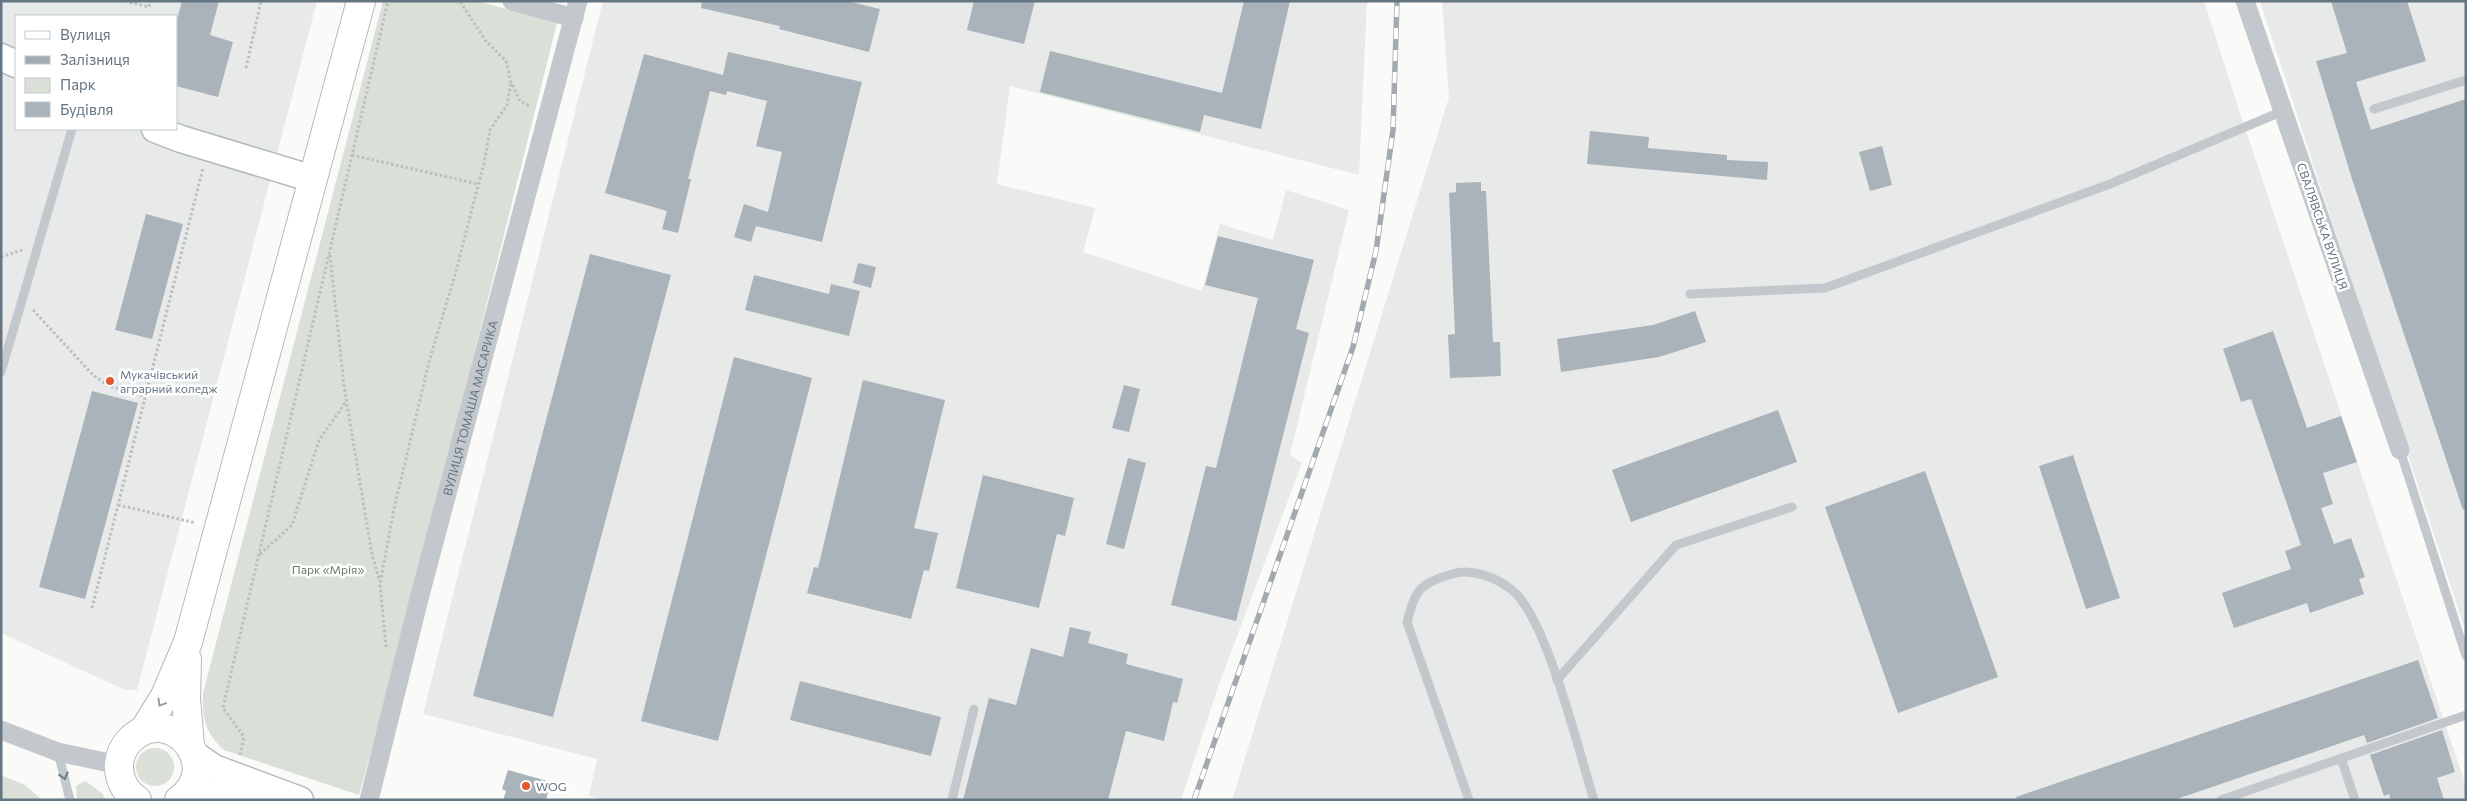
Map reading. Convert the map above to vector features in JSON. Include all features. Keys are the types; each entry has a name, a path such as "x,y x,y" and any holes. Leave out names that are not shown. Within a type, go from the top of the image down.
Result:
{"main road":[{"path":"127,789 126,744 144,730 165,696 188,642 361,1"},
{"path":"181,798 190,789 197,773 186,699 188,642"},
{"path":"144,730 154,728 174,732 193,750"}],"street":[{"name":"ВУЛИЦЯ ТОМАША МАСАРИКА","path":"369,800 576,9 512,1"},
{"name":"СВАЛЯВСЬКА ВУЛИЦЯ","path":"2244,1 2400,450"},
{"path":"1,57 15,64"},
{"path":"158,130 208,148 312,180"},
{"path":"1,730 58,752 127,789"},
{"path":"193,750 214,768 300,800"},
{"path":"181,798 205,793 259,800"}],"lane":[{"path":"2374,109 2466,80"},
{"path":"1690,294 1825,288 2110,184 2283,111"},
{"path":"1,372 72,130"},
{"path":"2400,450 2466,656"},
{"path":"1556,680 1676,546 1792,507"},
{"path":"1469,800 1407,622 1415,594 1434,579 1460,571 1490,576 1513,590 1530,614 1546,648 1594,800"},
{"path":"952,800 974,709"},
{"path":"2222,800 2466,715"},
{"path":"58,752 70,800"},
{"path":"2341,758 2355,800"}],"path":[{"path":"125,1 149,7 150,1"},
{"path":"246,68 261,1"},
{"path":"235,777 244,737 223,708 388,1"},
{"path":"455,1 461,3 486,42 506,61 510,82 520,101 548,115"},
{"path":"380,584 394,509 420,397 478,184 490,130 506,105 510,82"},
{"path":"92,608 208,148"},
{"path":"352,155 478,184"},
{"path":"1,257 22,250 35,255"},
{"path":"330,252 346,402 372,555 380,584 387,656 400,678"},
{"path":"22,299 93,375 107,386 146,397"},
{"path":"259,555 292,525 320,440 346,402"},
{"path":"118,505 196,523"}],"shaded area":[{"name":"Мукачівський аграрний коледж","path":"1,1 317,1 137,690 125,690 1,633"},
{"path":"603,1 1367,1 1359,175 1010,86 997,184 1095,208 1083,252 1202,291 1220,224 1273,240 1286,190 1349,210 1290,455 1302,463 1218,687 1181,800 604,800 589,796 597,759 423,714"},
{"path":"1442,1 2204,1 2466,786 2466,800 1232,800 1449,97"},
{"path":"2260,1 2466,1 2466,633"}],"green space":[{"name":"Парк «Мрія»","path":"383,1 478,1 557,23 412,602 359,795 224,750 213,737 206,724 203,710 203,693"},
{"path":"155,748 168,754 174,767 168,780 155,786 142,780 136,767 142,754"},
{"path":"1,775 25,785 42,800 1,800"},
{"path":"85,781 102,793 106,800 77,800 76,786"}],"building":[{"path":"182,1 219,1 210,35 233,42 218,97 178,87 178,16"},
{"path":"702,1 847,1 880,9 869,52 779,29 780,26 701,8"},
{"path":"974,1 1035,1 1024,44 967,30"},
{"path":"1244,1 1290,1 1261,129 1204,115 1200,132 1040,92 1050,51 1222,93"},
{"path":"2331,1 2407,1 2426,61 2356,82 2371,130 2466,99 2466,509 2463,510 2352,179 2316,61 2347,53"},
{"path":"728,52 862,82 822,242 756,226 751,242 734,237 744,204 768,212 782,152 756,146 767,101 727,91 726,95 710,91 688,179 691,179 678,233 662,229 667,211 605,193 644,54 723,75"},
{"path":"1590,131 1649,137 1648,148 1727,155 1727,160 1768,162 1767,180 1587,164"},
{"path":"1882,146 1892,185 1870,191 1859,152"},
{"path":"1481,182 1481,191 1486,191 1493,342 1500,342 1501,376 1450,378 1448,335 1455,334 1449,193 1456,192 1456,183"},
{"path":"146,214 183,224 152,339 115,330"},
{"path":"1218,236 1314,260 1296,329 1309,333 1236,621 1171,605 1206,466 1216,468 1258,298 1205,285"},
{"path":"590,254 671,275 553,717 473,696"},
{"path":"858,263 876,267 871,288 853,283"},
{"path":"754,275 829,294 831,284 860,291 849,336 745,310"},
{"path":"1695,311 1706,342 1659,357 1561,372 1557,339 1653,325"},
{"path":"2273,331 2307,428 2341,416 2357,462 2323,473 2333,504 2321,508 2334,544 2351,538 2365,577 2359,579 2364,594 2310,613 2307,603 2234,628 2222,593 2291,569 2285,551 2301,545 2251,399 2241,402 2223,349"},
{"path":"734,357 812,378 718,741 641,721"},
{"path":"863,380 945,400 914,528 938,533 929,571 924,570 911,619 807,593 814,567 818,568"},
{"path":"1124,385 1140,389 1129,432 1112,428"},
{"path":"92,391 138,403 85,599 39,587"},
{"path":"1778,410 1797,462 1631,522 1612,470"},
{"path":"2073,455 2120,598 2086,609 2039,466"},
{"path":"1128,458 1146,463 1124,549 1106,544"},
{"path":"1925,471 1998,677 1898,713 1825,507"},
{"path":"983,475 1074,498 1065,536 1057,534 1039,608 956,588"},
{"path":"1070,627 1091,632 1088,643 1128,654 1126,664 1183,679 1177,703 1173,702 1164,741 1126,731 1108,800 963,800 989,698 1016,705 1031,648 1063,657"},
{"path":"2418,660 2438,718 2367,743 2364,735 2174,800 2017,800 2016,797"},
{"path":"800,681 941,717 931,756 790,720"},
{"path":"2442,730 2455,772 2437,778 2444,800 2391,800 2389,794 2384,796 2370,755"},
{"name":"WOG","path":"508,770 551,782 546,800 503,800 506,791 502,789"}],"railway":[{"path":"1194,800 1353,347 1376,251 1393,130 1397,1"}],"place":[{"name":"Мукачівський аграрний коледж","path":"110,381"},
{"name":"WOG","path":"526,786"}]}
